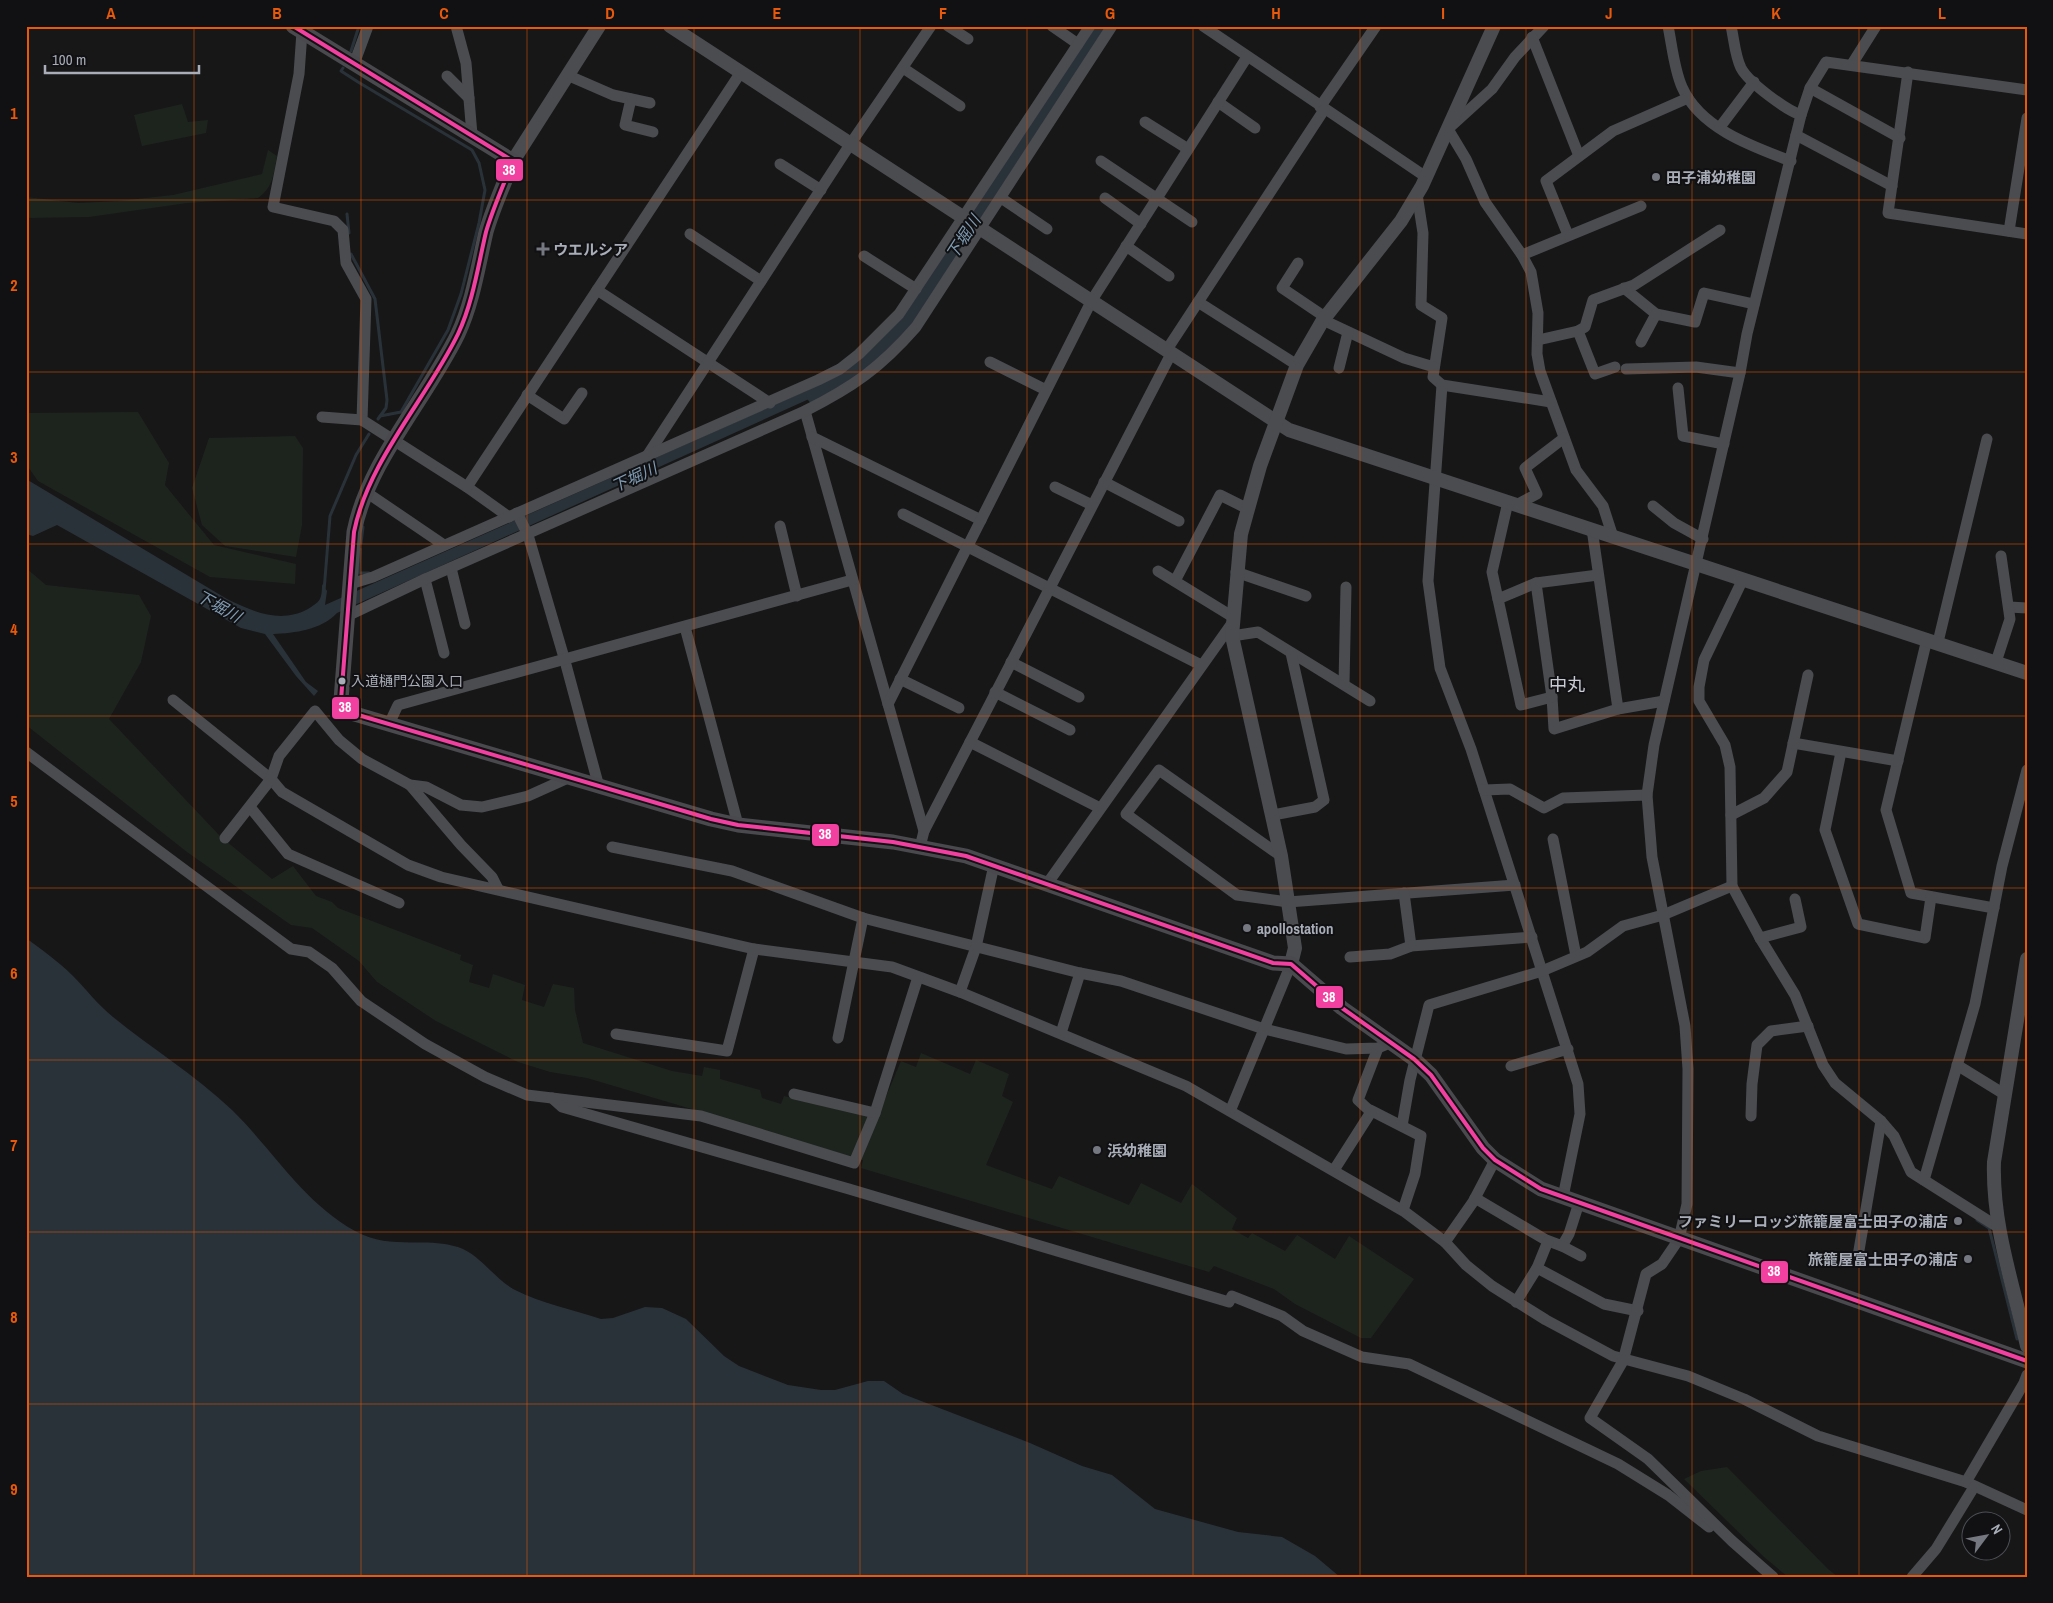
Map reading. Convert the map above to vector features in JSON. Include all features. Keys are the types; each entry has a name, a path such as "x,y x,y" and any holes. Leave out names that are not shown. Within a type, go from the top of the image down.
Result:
{"main road":[{"path":"298,29 513,161 487,229 464,319 457,336 395,440 366,492 357,514 354,532 342,700 348,712 711,820 920,847 994,865 1273,963 1291,964 1384,1045 1416,1061 1431,1075 1484,1148 1495,1160 1541,1189 2027,1361"}],"street":[{"path":"354,64 368,26"},
{"path":"456,26 466,63 472,135"},
{"path":"513,161 599,26"},
{"path":"670,26 1289,430 2027,673"},
{"path":"646,457 851,143 931,26"},
{"path":"948,26 968,39"},
{"path":"1052,26 1078,44"},
{"path":"350,587 770,403 840,369 859,354 899,314 1090,26"},
{"path":"348,614 805,411 840,394 862,379 898,347 916,327 1112,26"},
{"path":"1203,26 1322,109 1426,177"},
{"path":"920,847 924,831 1092,506 1168,352 1198,302 1376,26"},
{"path":"1231,1109 1291,964 1295,948 1273,815 1232,636 1236,572 1246,508 1297,365 1324,318 1401,221 1417,194 1494,26"},
{"path":"1448,129 1492,89 1532,37 1544,26"},
{"path":"1668,26 1681,85 1688,98 1705,117 1750,146 1791,161"},
{"path":"1731,26 1741,68 1754,82 1793,112 1802,115"},
{"path":"1852,64 1876,26"},
{"path":"298,29 299,74 273,207 334,220 343,230 346,263 366,299 362,420"},
{"path":"1532,37 1579,156"},
{"path":"888,704 1092,300 1247,57"},
{"path":"1773,1577 1732,1541 1648,1460 1590,1418 1623,1360 1638,1311 1646,1274 1662,1264 1679,1239 1687,1204 1688,1069 1685,1026 1652,857 1647,795 1664,701 1703,539 1754,304 1796,135 1810,88 1826,62 1852,64 2027,90"},
{"path":"903,68 960,106"},
{"path":"467,487 741,72"},
{"path":"1908,72 1888,213 2027,234"},
{"path":"567,75 613,96 650,103"},
{"path":"448,76 469,98"},
{"path":"1720,127 1754,82"},
{"path":"1810,88 1900,138"},
{"path":"1568,235 1546,181 1613,131 1688,98"},
{"path":"631,99 625,124 653,132"},
{"path":"1218,102 1255,128"},
{"path":"2009,231 2027,118"},
{"path":"1145,122 1188,149"},
{"path":"1448,129 1466,159 1485,202 1522,255 1531,272 1538,313 1540,371 1576,470 1603,506 1613,537"},
{"path":"1796,135 1892,186"},
{"path":"1101,161 1192,222"},
{"path":"780,164 821,190"},
{"path":"1417,194 1423,233 1421,305 1442,318 1433,377 1442,385 1551,402"},
{"path":"1001,198 1047,229"},
{"path":"1105,198 1141,224"},
{"path":"1522,255 1641,206"},
{"path":"1538,340 1578,331 1585,327 1593,300 1634,285 1720,230"},
{"path":"690,234 761,281"},
{"path":"1126,246 1169,276"},
{"path":"864,256 916,289"},
{"path":"1298,263 1282,288 1324,318 1348,332 1404,358 1434,368"},
{"path":"1624,288 1656,314 1695,322 1704,293 1754,304"},
{"path":"597,290 770,403"},
{"path":"1198,302 1297,365"},
{"path":"1641,342 1656,314"},
{"path":"1578,331 1595,374 1620,368 1696,367 1740,373"},
{"path":"1339,368 1348,332"},
{"path":"990,362 1046,390"},
{"path":"1442,385 1428,581 1440,668 1484,790 1578,1084 1580,1114 1563,1197"},
{"path":"1678,388 1683,436 1724,444"},
{"path":"527,395 564,419 582,393"},
{"path":"805,411 924,831"},
{"path":"322,418 362,420 513,515 528,535 599,787"},
{"path":"812,437 981,520"},
{"path":"1512,503 1537,494 1525,468 1564,438"},
{"path":"1987,439 1886,810 1911,893 1994,908"},
{"path":"1104,482 1179,521"},
{"path":"1055,487 1092,506"},
{"path":"366,492 444,545"},
{"path":"1175,581 1220,495 1246,508"},
{"path":"1512,503 1492,572 1520,704 1552,698"},
{"path":"1653,506 1674,523 1703,539"},
{"path":"903,514 968,545 1201,665"},
{"path":"780,526 797,596"},
{"path":"1592,530 1618,709"},
{"path":"1996,662 2010,619 2001,556"},
{"path":"450,568 465,624"},
{"path":"1158,571 1233,619"},
{"path":"1236,572 1306,596"},
{"path":"1498,598 1536,583 1598,575"},
{"path":"425,579 444,653"},
{"path":"1743,579 1704,660 1699,687 1700,701 1725,745 1730,767 1732,886 1760,938 1795,995 1823,1065 1835,1083 1881,1122 1894,1136 1911,1172 1998,1227"},
{"path":"389,724 398,705 685,628 852,580"},
{"path":"1536,583 1552,698 1554,729 1618,709 1664,701"},
{"path":"1344,684 1346,587"},
{"path":"2009,607 2027,608"},
{"path":"1047,884 1233,619"},
{"path":"685,628 738,825"},
{"path":"1232,636 1258,632 1370,701"},
{"path":"1273,815 1315,806 1324,800 1291,653"},
{"path":"1011,662 1079,697"},
{"path":"1730,815 1764,798 1776,787 1787,772 1808,675"},
{"path":"900,679 959,708"},
{"path":"996,692 1070,730"},
{"path":"173,700 271,779 282,792 408,865 441,877 754,948 892,967 960,992 1186,1086 1231,1109 1402,1210 1445,1242 1466,1265 1492,1286 1516,1302 1546,1320 1623,1360 1688,1376 1744,1399 1818,1436 1970,1484 2027,1510"},
{"path":"225,838 271,779 279,756 315,711 339,740 362,760 410,785 426,787 461,805 482,807 528,796 568,778"},
{"path":"970,742 1100,808"},
{"path":"1793,743 1898,761"},
{"path":"26,752 291,949 309,952 332,968 361,1000 425,1044 527,1095 701,1116 854,1163 875,1113 918,977"},
{"path":"1841,752 1824,830 1858,924 1925,938 1931,897"},
{"path":"1281,856 1159,770 1126,814 1237,895 1288,902 1515,885"},
{"path":"1924,1180 1975,1004 2002,866 2027,770"},
{"path":"410,785 436,817 492,877 498,889"},
{"path":"1484,790 1510,789 1544,808 1563,798 1647,795"},
{"path":"250,807 288,854 399,903"},
{"path":"1553,839 1576,956"},
{"path":"612,847 732,871 863,918 1080,973 1121,981 1264,1029 1346,1049 1384,1045"},
{"path":"960,992 976,947 994,865"},
{"path":"1402,1126 1410,1080 1429,1005 1542,971 1587,952 1623,926 1663,915 1732,886"},
{"path":"1404,893 1411,946"},
{"path":"1760,938 1801,927 1795,899"},
{"path":"838,1038 863,918"},
{"path":"1350,956 1390,954 1411,946 1532,937"},
{"path":"616,1034 727,1051 754,948"},
{"path":"2027,959 2004,1094 1994,1162 1993,1184 1998,1227 2024,1323 2027,1346"},
{"path":"1061,1033 1080,973"},
{"path":"1751,1116 1752,1084 1757,1045 1771,1031 1808,1026"},
{"path":"1384,1045 1358,1100 1370,1110 1421,1136 1415,1174 1402,1210"},
{"path":"1511,1066 1568,1049"},
{"path":"1958,1065 2004,1094"},
{"path":"794,1094 875,1113"},
{"path":"552,1098 562,1107 849,1189 1220,1300 1229,1302 1232,1296 1249,1302 1282,1316 1303,1331 1362,1357 1409,1364 1618,1464 1668,1495 1732,1541"},
{"path":"1334,1170 1371,1112 1370,1110"},
{"path":"1858,1256 1881,1122"},
{"path":"1445,1242 1475,1198 1495,1160"},
{"path":"1475,1198 1548,1241 1581,1256"},
{"path":"1562,1246 1570,1234 1577,1209"},
{"path":"1516,1302 1537,1268 1548,1241"},
{"path":"1537,1268 1604,1304 1638,1311"},
{"path":"1912,1577 1936,1549 2027,1374"}],"shaded area":[{"path":"182,104 188,122 208,120 206,133 142,146 134,115"},
{"path":"268,150 277,156 275,168 270,185 258,198 187,203 89,217 26,218 26,197 78,203 119,201 173,195 262,174"},
{"path":"138,412 169,463 165,485 214,545 296,564 295,584 210,577 38,481 26,464 26,413"},
{"path":"295,436 303,448 302,525 296,557 225,546 202,525 192,488 209,438"},
{"path":"26,568 46,585 139,595 151,616 141,662 109,719 220,836 272,879 293,866 316,896 332,902 338,908 461,955 460,960 473,965 469,982 489,988 493,974 525,985 522,1000 544,1007 553,984 574,988 575,1010 583,1043 672,1071 702,1076 704,1067 720,1070 720,1079 760,1090 762,1098 781,1104 784,1096 877,1118 901,1061 916,1067 921,1053 970,1074 976,1060 1009,1074 1002,1096 1013,1102 986,1165 1052,1189 1059,1176 1129,1205 1141,1183 1181,1203 1192,1184 1237,1218 1232,1229 1248,1238 1252,1233 1285,1251 1297,1235 1335,1259 1349,1236 1414,1279 1371,1338 1361,1338 1295,1304 1274,1289 1214,1266 1209,1272 861,1168 863,1160 587,1078 550,1072 518,1062 436,1021 377,982 359,961 312,928 291,925 187,852 26,725"},
{"path":"1727,1467 1838,1577 1788,1577 1764,1557 1684,1479 1701,1471"}],"water":[{"path":"835,378 840,385 337,613 331,619 316,627 290,633 273,634 306,682 318,691 314,696 296,676 265,634 241,628 57,525 33,536 26,534 26,479 227,599 257,612 287,616 308,609 317,602 321,596 322,584 327,591 325,605"},
{"path":"26,938 68,971 113,1017 218,1097 247,1125 304,1191 336,1219 355,1231 381,1240 445,1244 458,1247 481,1261 500,1280 515,1290 546,1303 601,1319 613,1318 645,1307 662,1308 686,1319 724,1356 739,1366 788,1385 835,1390 868,1381 884,1381 903,1394 1030,1443 1082,1466 1112,1475 1155,1509 1238,1532 1282,1537 1315,1556 1340,1577 26,1577"}],"waterway":[{"path":"351,51 359,26"},
{"name":"下堀川","path":"816,395 859,372 884,350 904,327 1102,26"},
{"path":"343,68 341,71 358,82 472,150 479,163 485,190 479,223 461,294 448,330 401,412 380,416"},
{"path":"347,214 349,233"},
{"path":"351,254 375,299 387,400 386,408 378,419"},
{"path":"324,591 330,516 356,455 369,434"},
{"path":"361,543 363,527"},
{"path":"360,549 359,573 369,573"},
{"path":"1977,1220 1989,1228 2017,1339"}],"transit line":[{"name":"38","path":"293,26 513,161 486,232 471,297 458,334 431,382 385,455 361,506 354,532 341,700 348,712 711,819 738,825 893,842 966,856 1273,963 1291,964 1342,1008 1414,1059 1431,1075 1483,1148 1495,1160 1541,1189 2027,1361"}],"place":[{"name":"田子浦幼稚園","path":"1656,177"},
{"name":"ウエルシア","path":"543,249"},
{"name":"入道樋門公園入口","path":"342,681"},
{"name":"apollostation","path":"1247,928"},
{"name":"浜幼稚園","path":"1097,1150"},
{"name":"ファミリーロッジ旅籠屋富士田子の浦店","path":"1958,1221"},
{"name":"旅籠屋富士田子の浦店","path":"1968,1259"}],"district":[{"name":"中丸","path":"1567,684"}]}
